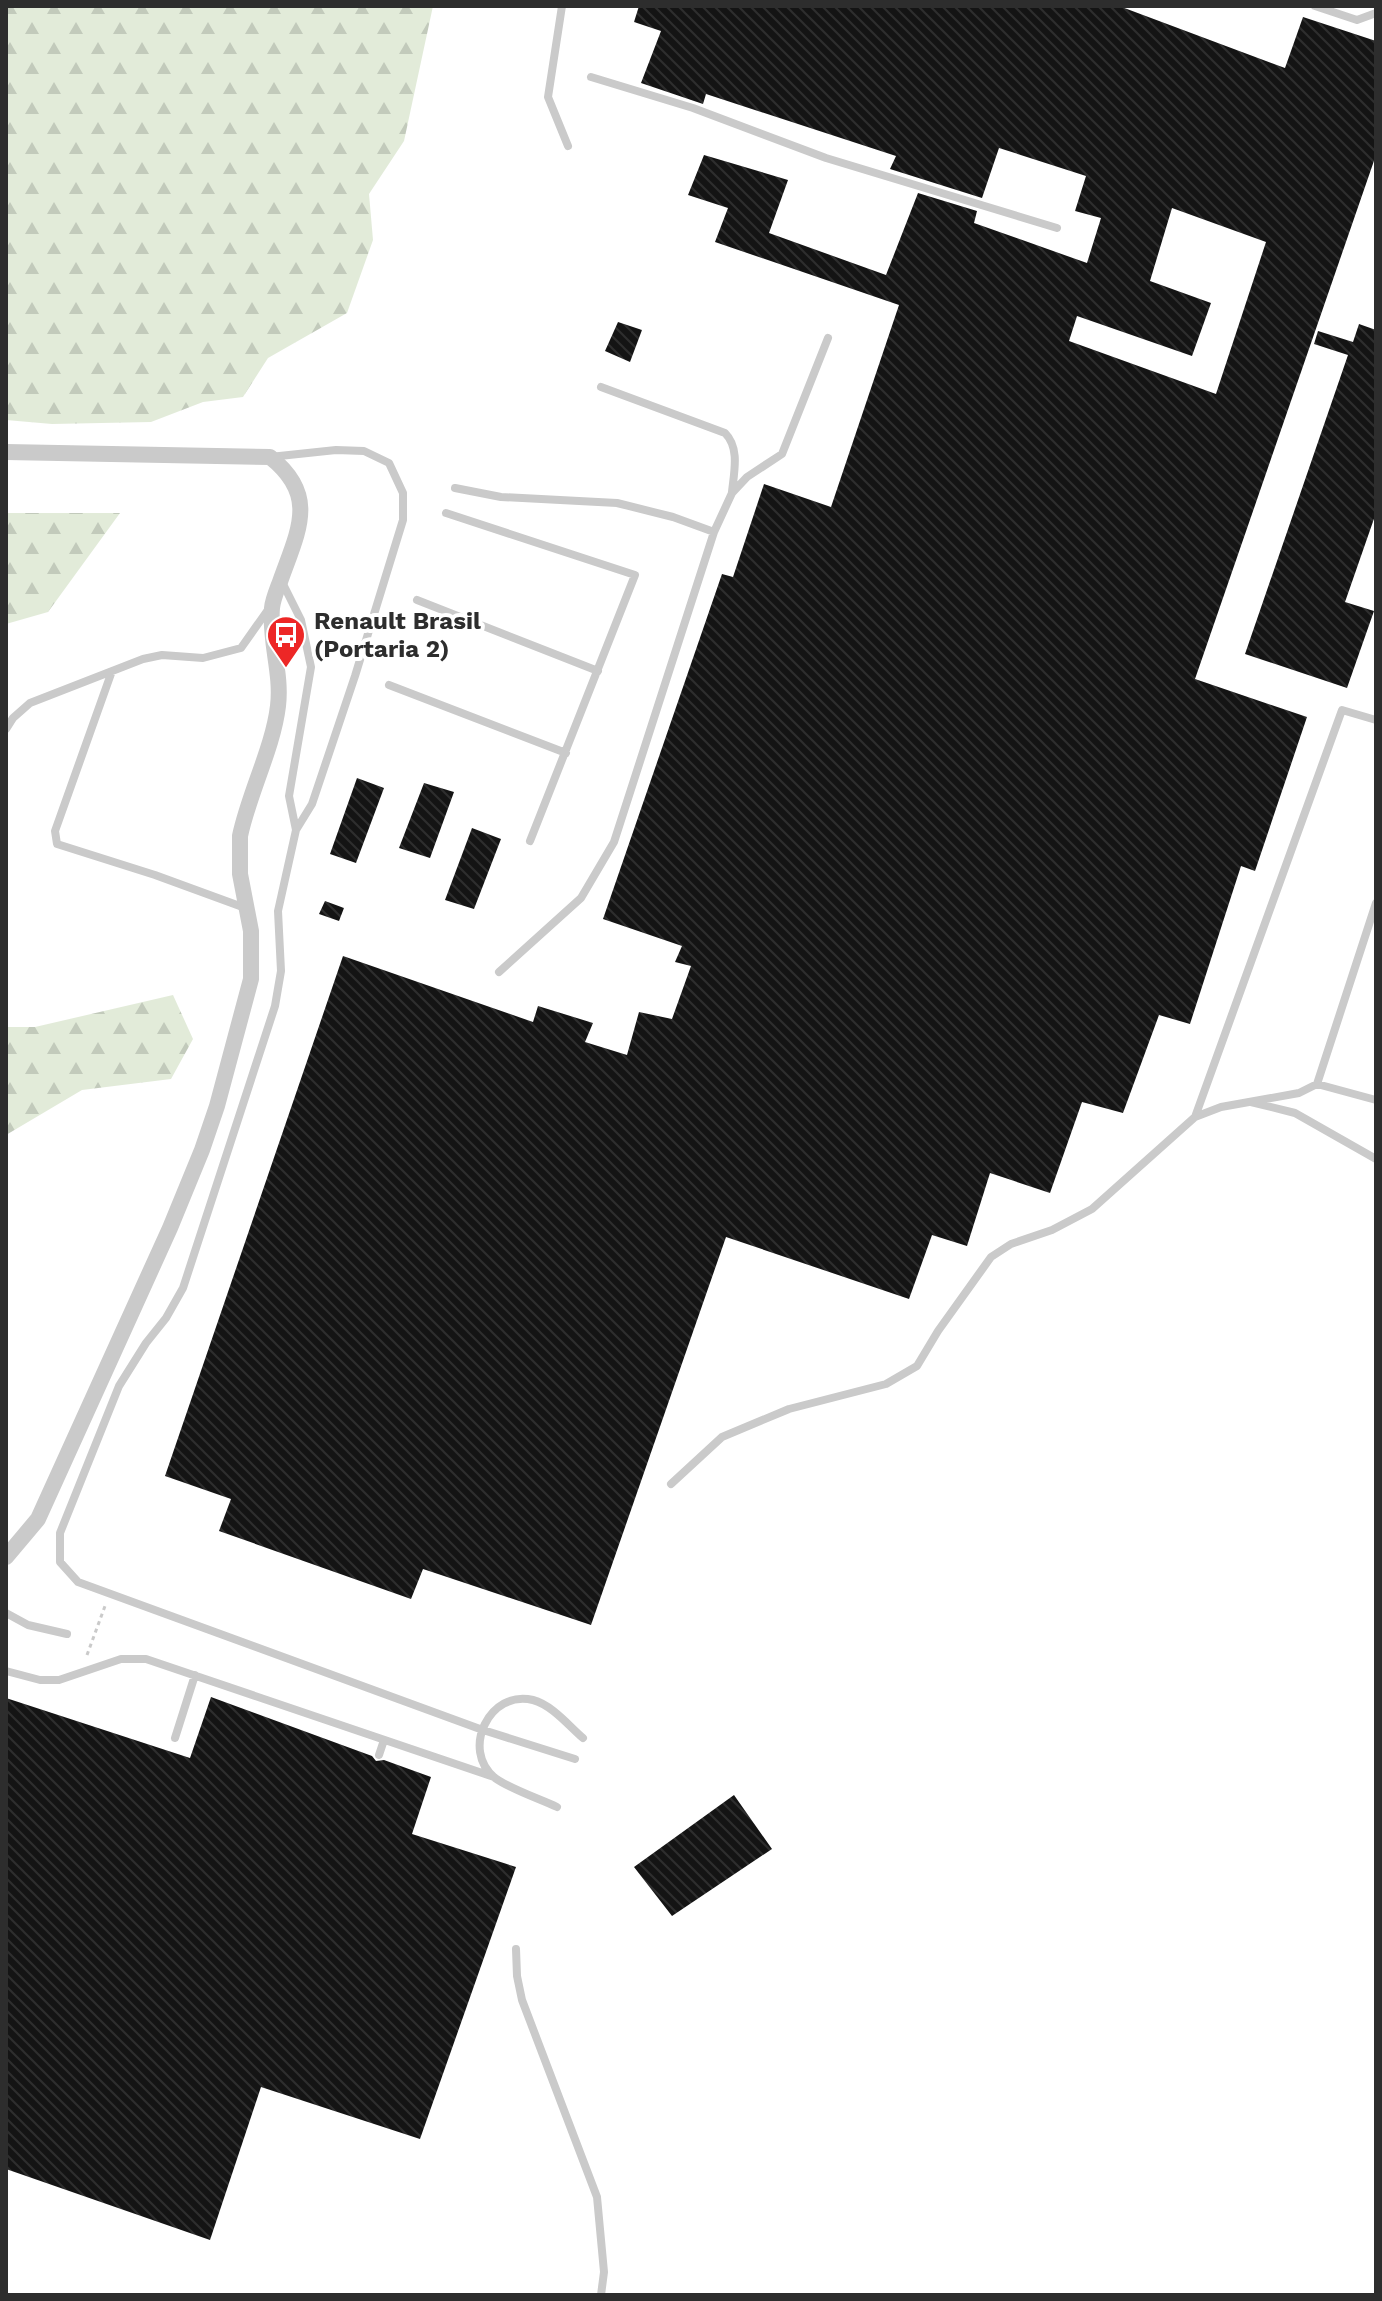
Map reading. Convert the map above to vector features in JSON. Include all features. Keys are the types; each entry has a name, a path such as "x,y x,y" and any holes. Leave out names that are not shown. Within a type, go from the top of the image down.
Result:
{"street":[{"path":"6,452 270,457 295,483 300,503 297,532 272,603 271,634 279,703 244,816 238,855 248,910 251,979 202,1150 170,1228 38,1519 6,1557"}],"lane":[{"path":"562,6 548,97 568,146"},
{"path":"1315,6 1357,20 1376,13"},
{"path":"591,77 693,108 826,158 1057,228"},
{"path":"499,972 581,898 614,842 714,532 732,493 747,477 782,454 828,338"},
{"path":"601,387 725,433 732,440 735,452 732,493"},
{"path":"270,457 336,450 364,451 389,463 403,493 403,520 312,804 296,830 278,911 281,971 275,1006 183,1288 119,1386 60,1533 60,1562 78,1582 480,1729 575,1759"},
{"path":"455,488 501,497 617,503 673,517 714,532"},
{"path":"446,513 635,575 530,841"},
{"path":"281,579 301,620 311,667 289,796 296,830"},
{"path":"417,600 598,671"},
{"path":"6,729 30,703 143,659 162,655 203,658 241,648 272,603"},
{"path":"112,671 55,831 57,844 155,875 248,910"},
{"path":"389,685 566,753"},
{"path":"1195,1117 1342,710 1376,720"},
{"path":"1317,1084 1376,903"},
{"path":"671,1484 722,1437 789,1409 886,1384 917,1366 991,1257 1011,1244 1052,1230 1092,1209 1195,1117 1246,1101 1299,1093 1317,1084 1376,1100"},
{"path":"1246,1101 1295,1113 1376,1159"},
{"path":"6,1613 28,1625 67,1634"},
{"path":"6,1671 40,1680 59,1680 121,1659 146,1659 494,1777 557,1807"},
{"path":"175,1738 195,1675"},
{"path":"494,1777 483,1759 480,1729 494,1710 511,1700 534,1700 551,1710 583,1738"},
{"path":"379,1755 384,1740"},
{"path":"516,1949 522,2000 597,2197 604,2272 601,2295"}],"path":[{"path":"86,1671 96,1626 110,1594"}],"green space":[{"path":"6,6 433,6 404,141 369,194 373,240 347,313 268,358 243,397 203,402 151,422 52,424 6,420"},
{"path":"6,513 120,513 48,612 6,624"},
{"path":"173,995 193,1039 171,1079 82,1090 6,1135 6,1027 35,1027"}],"building":[{"path":"639,6 1119,6 1285,68 1303,17 1376,41 1376,155 1195,679 1307,717 1255,871 1241,866 1190,1024 1159,1015 1123,1113 1082,1102 1050,1193 990,1173 967,1246 932,1235 909,1299 726,1237 591,1625 423,1569 411,1599 219,1531 231,1499 165,1476 343,956 533,1022 538,1006 593,1023 585,1042 627,1055 639,1012 672,1019 691,966 675,962 682,946 603,919 722,574 733,577 764,484 831,507 899,305 715,242 728,208 688,195 704,155 788,180 769,233 886,275 918,193 977,211 974,223 1087,263 1101,218 1075,211 1086,176 999,148 982,198 890,169 896,156 706,94 703,104 641,83 661,31 634,22","holes":["1172,208 1266,242 1216,394 1069,341 1077,316 1192,356 1211,303 1150,281"]},
{"path":"618,322 642,330 630,362 605,351"},
{"path":"1359,324 1376,330 1376,513 1345,602 1374,611 1347,688 1245,654 1348,355 1314,344 1318,331 1353,342"},
{"path":"357,778 384,788 356,863 330,854"},
{"path":"424,783 454,792 430,858 399,848"},
{"path":"472,828 501,839 474,909 445,900"},
{"path":"325,901 344,908 339,921 319,914"},
{"path":"211,1697 372,1756 376,1761 384,1760 431,1777 412,1834 516,1867 420,2139 261,2087 210,2240 6,2169 6,1698 190,1758"},
{"path":"734,1795 772,1849 672,1916 634,1867"}],"place":[{"name":"Renault Brasil (Portaria 2)","path":"286,669"}]}
